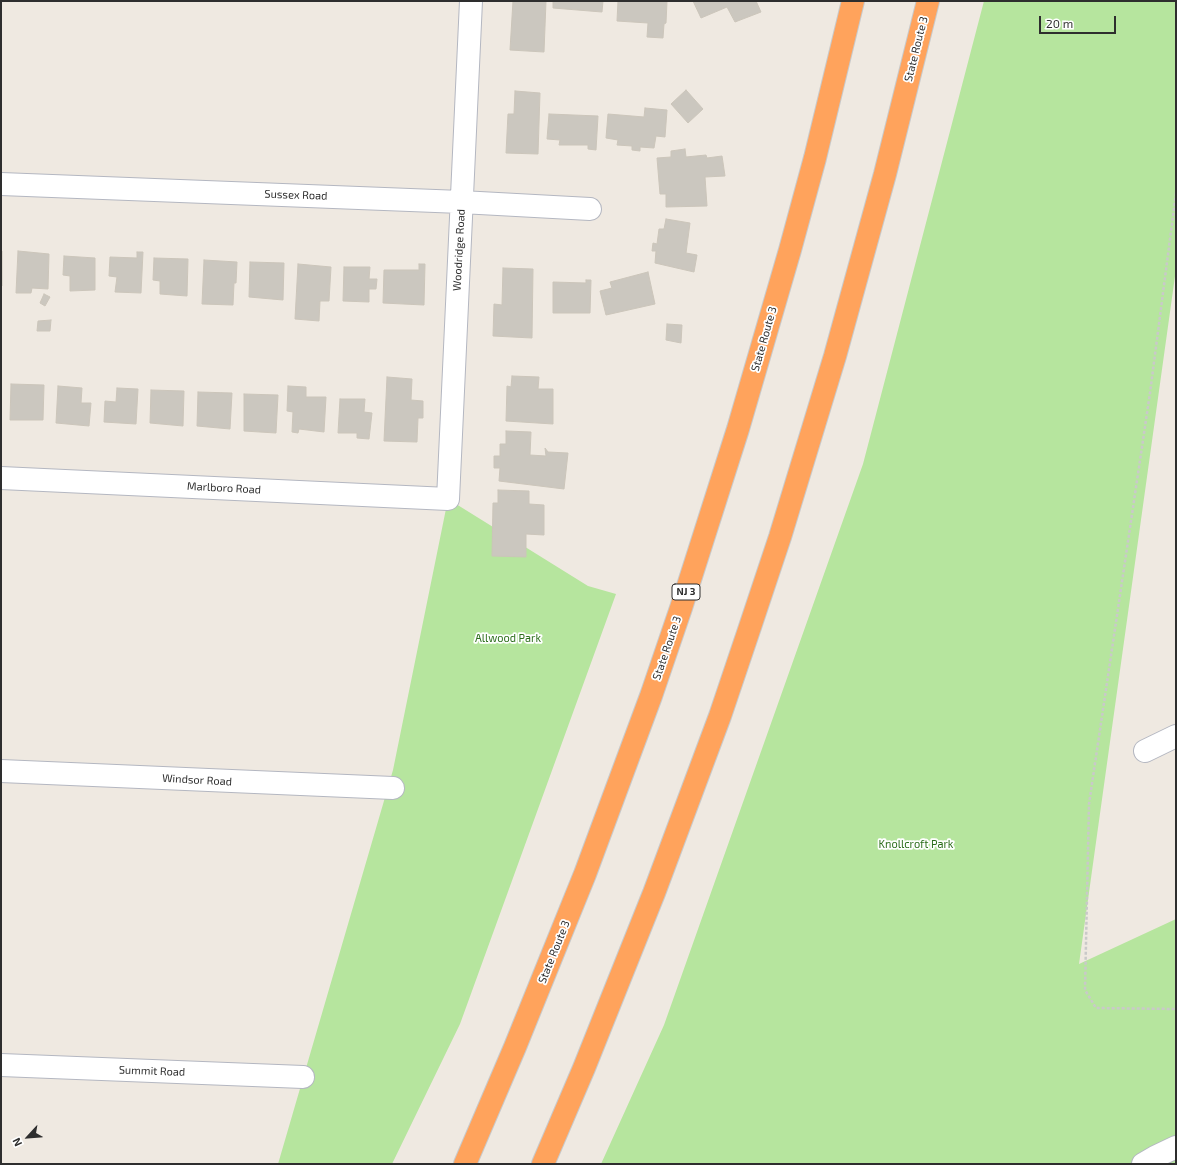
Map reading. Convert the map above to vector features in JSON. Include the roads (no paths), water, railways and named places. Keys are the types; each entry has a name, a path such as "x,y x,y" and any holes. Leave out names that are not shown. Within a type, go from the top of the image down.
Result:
{"highway":[{"name":"State Route 3","path":"465,1164 515,1047 584,874 648,704 681,608 738,429 786,264 815,158 853,1"},
{"name":"State Route 3","path":"543,1164 584,1068 651,900 720,716 753,620 835,356 887,166 928,1"}],"street":[{"name":"Woodridge Road","path":"448,499 471,1"},
{"name":"Sussex Road","path":"1,184 461,202 590,209"},
{"name":"Marlboro Road","path":"1,478 448,499"},
{"path":"1145,751 1176,736"},
{"name":"Windsor Road","path":"1,772 393,788"},
{"name":"Summit Road","path":"1,1065 303,1078"},
{"path":"1143,1164 1176,1147"}],"park label":[{"name":"Allwood Park","path":"508,638"},
{"name":"Knollcroft Park","path":"916,844"}]}
